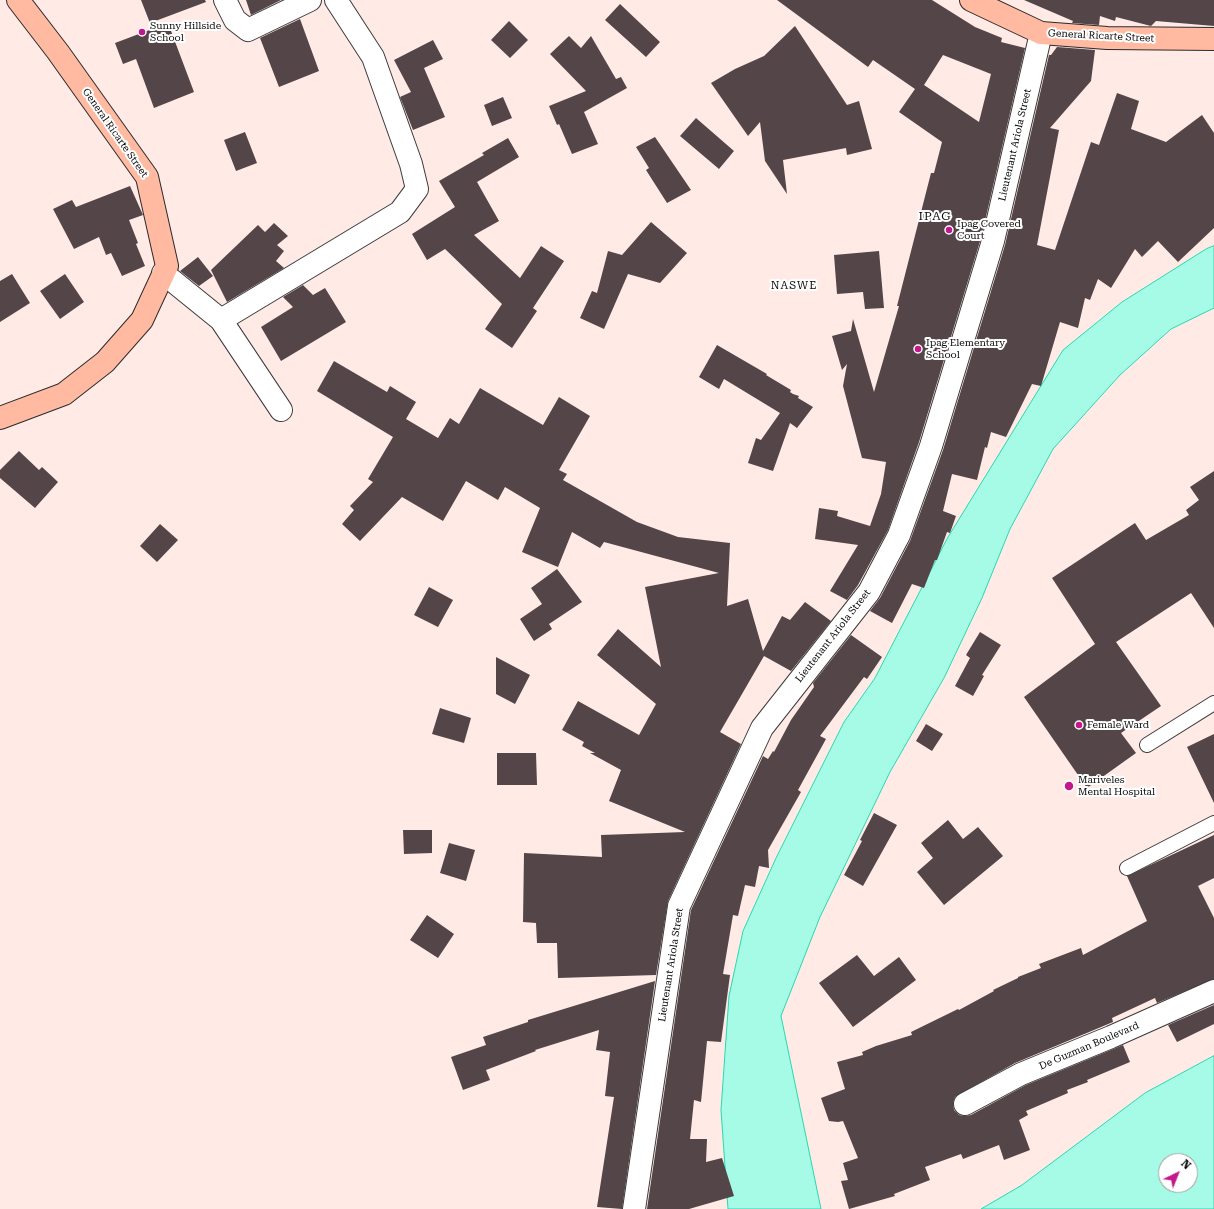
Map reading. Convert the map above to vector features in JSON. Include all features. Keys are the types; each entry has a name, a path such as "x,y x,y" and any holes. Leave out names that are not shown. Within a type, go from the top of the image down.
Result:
{"main road":[{"name":"General Ricarte Street","path":"0,418 64,394 104,362 142,320 167,266 147,177 58,52 18,0"},
{"name":"General Ricarte Street","path":"977,1 1041,33 1107,38 1214,39"}],"street":[{"path":"225,0 235,20 248,30 310,0"},
{"path":"221,320 400,212 417,189 412,164 373,57 336,0"},
{"name":"Lieutenant Ariola Street","path":"634,1209 679,906 762,728 869,592 899,535 931,446 993,241 1041,33"},
{"path":"163,273 221,320 281,410"},
{"name":"De Guzman Boulevard","path":"965,1104 1021,1074 1111,1037 1214,991"}],"lane":[{"path":"1147,745 1214,703"},
{"path":"1127,868 1214,822"}],"shaded area":[{"path":"1214,246 1214,308 1171,329 1120,375 1053,449 1010,529 982,598 944,678 890,772 820,917 781,1016 821,1209 728,1209 721,1110 729,996 743,931 776,858 844,722 875,678 948,537 1063,350 1122,302 1206,249"},
{"path":"1214,1056 1214,1209 981,1209 1022,1185 1145,1093"}],"building":[{"path":"141,0 205,0 206,2 150,23"},
{"path":"246,0 281,0 251,15"},
{"path":"777,0 932,0 975,27 1002,38 1001,42 1025,48 981,238 919,442 888,530 858,585 847,600 830,591 858,545 815,539 819,508 838,511 837,516 870,526 881,494 886,462 862,458 843,386 847,364 842,370 832,336 851,331 853,319 874,392 899,306 897,306 931,173 934,173 942,142 899,112 915,89 873,60 868,67","holes":["943,55 991,74 979,122 924,85"]},
{"path":"1024,0 1214,0 1214,26 1156,21 1151,26 1116,17 1115,21 1100,16 1099,25 1072,23 1073,21"},
{"path":"620,4 660,42 646,57 605,20"},
{"path":"300,19 319,71 279,87 260,38"},
{"path":"509,21 528,40 510,58 491,40"},
{"path":"168,23 194,92 154,108 136,59 123,64 115,43"},
{"path":"795,26 847,105 859,101 872,149 847,155 846,148 783,160 787,194 765,161 760,122 748,136 711,83 735,69 764,56"},
{"path":"569,36 581,48 591,36 616,79 621,77 627,88 584,112 598,144 572,154 559,124 557,125 549,106 586,91 550,54"},
{"path":"433,40 443,59 424,68 445,117 413,130 400,97 411,92 394,60"},
{"path":"1057,47 1095,50 1091,81 1050,128 1059,130 1037,245 1055,250 1091,142 1099,145 1117,93 1139,101 1131,129 1166,142 1202,115 1214,133 1214,228 1178,262 1158,241 1142,257 1135,249 1111,288 1098,279 1090,300 1085,298 1078,328 1060,322 1041,386 1032,384 1006,437 991,432 987,448 985,447 977,480 952,474 943,511 956,516 950,533 947,532 937,560 935,560 924,588 912,584 892,623 870,611 880,598 910,541 943,450 1005,245 1049,55 1051,55"},
{"path":"503,97 512,118 492,126 484,105"},
{"path":"696,118 734,151 719,169 680,136"},
{"path":"245,132 257,163 236,171 224,140"},
{"path":"655,137 691,190 667,203 646,170 649,168 636,147"},
{"path":"508,138 519,157 477,182 499,221 474,235 520,278 541,246 564,261 533,308 537,311 512,348 485,329 502,304 445,249 427,260 412,234 455,207 439,181 484,155 482,153"},
{"path":"130,186 143,215 129,220 138,243 136,244 145,266 122,276 111,253 106,255 99,237 74,249 53,209 72,200 76,207"},
{"path":"651,222 687,253 660,283 628,274 604,329 580,318 592,291 597,293 608,251 622,255"},
{"path":"274,223 288,236 277,245 284,251 276,261 284,268 227,302 211,270 258,225 265,232"},
{"path":"879,251 884,308 865,309 863,292 837,294 834,255"},
{"path":"198,257 213,276 199,286 180,271"},
{"path":"12,274 30,303 0,322 0,281"},
{"path":"65,274 84,302 60,319 40,291"},
{"path":"303,285 313,295 325,288 346,322 281,361 261,327 293,307 283,297"},
{"path":"717,345 767,374 766,375 791,390 790,392 799,396 798,398 813,407 797,428 790,423 773,471 748,463 756,438 761,440 780,413 724,379 719,389 699,377"},
{"path":"334,361 387,392 390,386 416,402 406,419 438,438 450,418 459,424 480,388 543,425 559,397 590,416 559,470 567,474 563,480 637,522 678,537 730,543 727,606 748,599 763,651 782,616 790,620 805,602 831,621 791,671 764,656 720,732 741,744 668,901 656,975 558,978 557,943 537,943 536,923 523,922 524,853 602,857 601,835 685,832 609,801 621,770 590,753 595,753 582,746 584,742 562,730 578,701 639,735 656,704 597,655 618,629 661,667 645,587 719,573 604,542 600,548 572,532 558,567 522,552 540,508 505,487 498,500 466,481 443,521 402,497 360,541 342,524 354,510 350,506 373,482 368,479 393,437 317,391"},
{"path":"19,451 39,470 42,467 58,482 35,508 0,478 0,470"},
{"path":"1214,471 1214,628 1191,593 1116,642 1161,706 1121,733 1136,753 1087,788 1024,697 1095,644 1052,578 1135,523 1146,540 1189,515 1186,510 1199,500 1190,487"},
{"path":"160,524 178,540 157,562 140,546"},
{"path":"557,569 582,602 549,624 552,629 534,641 520,619 542,604 531,588"},
{"path":"429,587 453,600 438,627 414,615"},
{"path":"980,632 1001,645 982,675 984,676 973,696 955,686 970,658 966,655"},
{"path":"851,635 882,657 867,679 864,677 820,736 826,739 798,790 801,792 768,850 769,868 759,866 755,887 745,885 738,916 733,915 723,974 730,975 721,1042 707,1041 701,1102 694,1100 690,1139 707,1139 706,1162 722,1158 734,1196 689,1209 647,1209 691,910 763,756 768,759 773,751 774,752 791,720 814,687 813,683"},
{"path":"496,657 530,675 515,704 496,694"},
{"path":"440,708 471,718 464,743 432,734"},
{"path":"926,724 943,734 932,751 916,741"},
{"path":"1214,734 1214,803 1187,747"},
{"path":"497,753 536,753 537,785 497,785"},
{"path":"874,813 897,825 863,886 844,875 862,841 860,840"},
{"path":"948,820 963,839 978,827 1003,856 944,905 917,872 933,858 921,843"},
{"path":"403,830 432,830 432,853 404,854"},
{"path":"1214,835 1214,878 1198,886 1214,918 1214,979 1157,1003 1155,998 1112,1018 1113,1022 1015,1063 955,1097 953,1103 954,1110 959,1115 971,1115 1026,1085 1123,1045 1130,1062 1087,1080 1088,1082 1067,1090 1068,1093 1026,1111 1028,1115 1019,1120 1030,1150 1004,1160 999,1145 963,1159 961,1154 925,1167 930,1180 894,1194 895,1196 849,1209 841,1181 848,1180 843,1163 858,1158 843,1121 829,1121 821,1098 845,1089 837,1062 863,1055 862,1052 876,1046 912,1035 911,1032 958,1009 959,1010 1018,977 1041,968 1039,964 1081,948 1083,955 1147,921 1127,876"},
{"path":"449,843 475,850 466,881 440,873"},
{"path":"427,915 454,934 438,958 410,940"},
{"path":"857,955 874,976 899,957 916,980 853,1027 819,983"},
{"path":"655,981 622,1209 597,1207 614,1097 605,1096 610,1052 596,1050 599,1030 535,1050 536,1051 486,1070 490,1080 463,1090 451,1057 486,1045 483,1037 528,1022 528,1020"},
{"path":"1214,1005 1214,1024 1177,1042 1168,1025"}],"place":[{"name":"Sunny Hillside School","path":"142,32"},
{"name":"Ipag Covered Court","path":"949,230"},
{"name":"Ipag Elementary School","path":"918,349"},
{"name":"Female Ward","path":"1079,725"},
{"name":"Mariveles Mental Hospital","path":"1069,786"}],"district":[{"name":"IPAG","path":"935,216"},
{"name":"NASWE","path":"794,286"}]}
